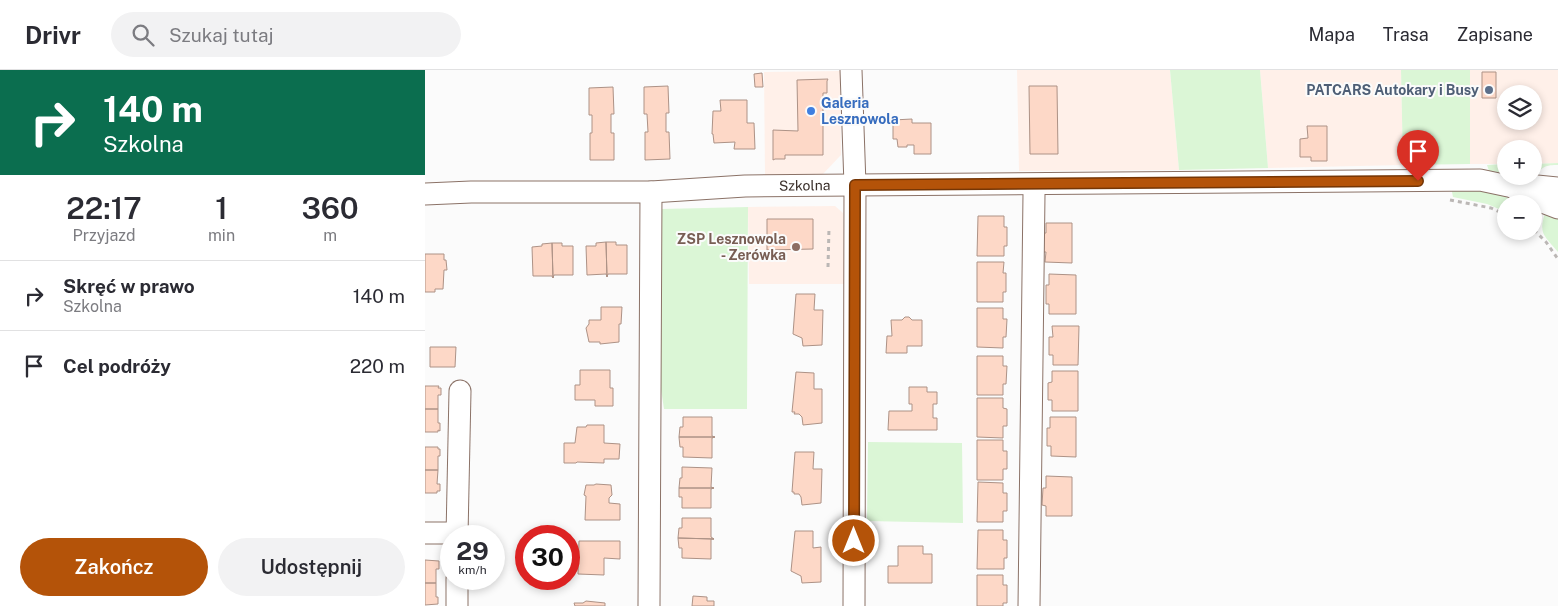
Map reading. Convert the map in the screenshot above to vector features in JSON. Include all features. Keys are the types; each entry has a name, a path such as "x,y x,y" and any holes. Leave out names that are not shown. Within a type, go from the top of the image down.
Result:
{"street":[{"path":"851,70 855,185 854,606"},
{"name":"Szkolna","path":"425,194 471,192 651,192 745,186 1437,180 1480,180 1513,187 1527,185 1558,188"},
{"name":"Szkolna","path":"1513,187 1524,195 1558,208"},
{"path":"649,606 651,192"},
{"path":"1029,606 1034,194"},
{"path":"457,525 459,390"},
{"path":"425,533 440,534"},
{"path":"457,590 457,606"}],"path":[{"path":"1437,180 1439,187 1450,201 1484,206 1497,211"},
{"path":"829,228 829,267"},
{"path":"1542,238 1558,259"}],"shaded area":[{"path":"1017,70 1170,70 1179,170 1019,171"},
{"path":"1260,70 1401,70 1403,165 1268,168"},
{"path":"1470,70 1558,70 1558,163 1542,164 1542,140 1497,140 1497,164 1470,164"},
{"path":"840,71 841,155 822,175 765,175 764,72"},
{"name":"ZSP Lesznowola - Zerówka","path":"835,206 843,213 844,284 749,284 748,207"}],"green space":[{"path":"1170,70 1260,70 1268,168 1179,170"},
{"path":"1401,70 1470,70 1470,164 1403,165"},
{"path":"1558,163 1558,165 1547,166 1542,169 1542,164"},
{"path":"1497,164 1497,172 1489,171 1487,165"},
{"path":"1451,187 1489,193 1497,195 1497,208 1487,204 1453,197"},
{"path":"748,207 747,409 664,409 659,376 661,209"},
{"path":"1546,210 1558,218 1558,252 1543,233 1542,224"},
{"path":"868,442 962,443 963,523 867,521"}],"building":[{"path":"1482,72 1496,72 1496,98 1482,98"},
{"path":"762,73 763,87 755,87 754,74"},
{"name":"Galeria Lesznowola","path":"828,79 827,93 823,93 823,155 785,155 785,159 773,160 773,130 798,131 797,80"},
{"path":"668,86 669,113 666,113 666,132 669,132 670,159 645,160 645,132 648,132 647,114 644,114 644,87"},
{"path":"1029,86 1057,86 1058,154 1030,154"},
{"path":"613,87 614,114 611,114 611,133 614,133 614,160 590,160 592,115 589,115 589,88"},
{"path":"720,100 747,100 747,123 754,123 755,149 734,149 735,142 714,143 712,134 713,111 721,111"},
{"path":"912,119 912,123 931,123 931,154 914,154 914,145 898,147 897,139 893,139 893,120"},
{"path":"1307,126 1327,126 1327,161 1311,161 1311,157 1300,157 1300,139 1308,138"},
{"path":"978,216 1004,216 1004,227 1007,227 1007,246 1004,246 1004,256 977,256"},
{"path":"767,219 813,219 813,249 767,250"},
{"path":"1046,223 1072,223 1072,263 1045,262 1046,252 1042,252 1042,233 1046,233"},
{"path":"606,242 616,242 616,245 627,245 627,274 608,274 607,277"},
{"path":"606,242 607,277 606,274 587,275 586,246 596,246 596,243"},
{"path":"552,243 553,278 552,276 533,276 532,247"},
{"path":"552,243 562,243 562,246 573,246 573,275 554,275 553,278"},
{"path":"425,254 444,254 447,270 444,270 443,289 435,289 435,292 425,292"},
{"path":"977,262 1004,262 1003,273 1006,273 1006,292 1003,292 1003,302 977,302"},
{"path":"1049,274 1076,275 1076,314 1049,314 1049,304 1046,304 1046,285 1049,285"},
{"path":"796,294 815,294 814,310 823,310 822,345 803,346 802,338 793,334"},
{"path":"601,307 622,307 621,324 619,324 619,342 600,344 600,342 589,342 586,328 589,320 601,320"},
{"path":"977,308 1003,308 1003,319 1007,319 1006,337 1003,337 1003,348 977,347"},
{"path":"905,317 909,317 912,320 922,320 922,346 907,346 907,353 886,353 887,336 892,336 891,320 902,320"},
{"path":"1052,326 1079,326 1078,365 1053,365 1053,355 1049,355 1049,337 1053,337"},
{"path":"430,347 456,347 455,367 430,367"},
{"path":"977,356 1003,356 1003,366 1007,366 1006,384 1003,384 1003,395 977,395"},
{"path":"580,370 610,370 613,406 595,406 595,400 575,400 575,385 580,385"},
{"path":"1052,371 1078,371 1078,411 1052,411 1052,400 1048,400 1048,383 1052,382"},
{"path":"796,372 814,373 814,389 822,389 822,423 803,425 802,417 792,412"},
{"path":"425,386 439,386 438,388 441,388 441,395 438,395 438,409 425,409"},
{"path":"909,387 927,387 927,392 937,392 937,404 933,404 933,418 937,418 937,430 888,430 889,411 912,411 912,404 909,404"},
{"path":"977,398 1003,398 1003,408 1007,409 1007,426 1003,426 1003,438 977,437"},
{"path":"425,409 438,409 440,431 425,432"},
{"path":"683,417 712,417 712,436 715,437 679,437 680,427 683,427"},
{"path":"1050,417 1076,417 1076,457 1051,456 1051,446 1047,446 1047,428 1050,428"},
{"path":"587,425 604,425 604,443 620,444 619,459 604,459 604,463 564,463 564,443 575,443 577,427 586,427"},
{"path":"679,437 715,437 712,438 712,458 683,457 683,447 680,447"},
{"path":"977,440 1003,440 1003,451 1007,451 1007,469 1003,469 1003,480 977,480"},
{"path":"425,447 438,447 440,449 438,470 425,470"},
{"path":"795,452 814,452 813,469 822,469 821,503 802,505 799,494 792,492"},
{"path":"682,467 712,468 711,487 714,488 679,488 680,478 682,478"},
{"path":"425,470 438,470 437,484 440,484 440,491 437,491 437,493 425,493"},
{"path":"1046,476 1072,477 1072,516 1046,516 1046,506 1042,505 1043,488 1046,488"},
{"path":"978,482 1003,483 1003,493 1007,493 1007,511 1003,511 1003,522 977,522"},
{"path":"586,485 611,485 612,495 609,498 609,503 620,504 620,520 585,520 586,496 584,495"},
{"path":"679,488 714,488 711,489 711,508 682,508 682,497 679,497"},
{"path":"682,518 711,518 711,537 714,539 678,538 679,528 682,528"},
{"path":"978,530 1003,530 1003,540 1007,540 1007,558 1004,558 1004,569 977,569"},
{"path":"795,531 813,531 813,548 821,547 821,582 802,583 801,576 791,571"},
{"path":"678,538 714,539 711,539 711,559 682,558 682,548 679,548"},
{"path":"580,541 620,541 620,559 604,558 604,575 580,574"},
{"path":"898,546 923,546 923,554 932,554 932,583 888,583 888,566 898,566"},
{"path":"425,560 439,561 439,569 436,569 436,583 425,583"},
{"path":"977,575 1003,575 1003,585 1007,585 1007,603 1003,603 1003,606 977,606"},
{"path":"425,583 436,583 438,604 425,605"},
{"path":"693,596 707,597 707,601 714,601 714,606 692,606"},
{"path":"586,601 605,603 605,606 575,606 574,603"}],"place":[{"name":"PATCARS Autokary i Busy","path":"1489,90"},
{"name":"Galeria Lesznowola","path":"811,111"},
{"name":"ZSP Lesznowola - Zerówka","path":"796,247"}],"route":[{"path":"854,541 855,185 1418,181"}]}
